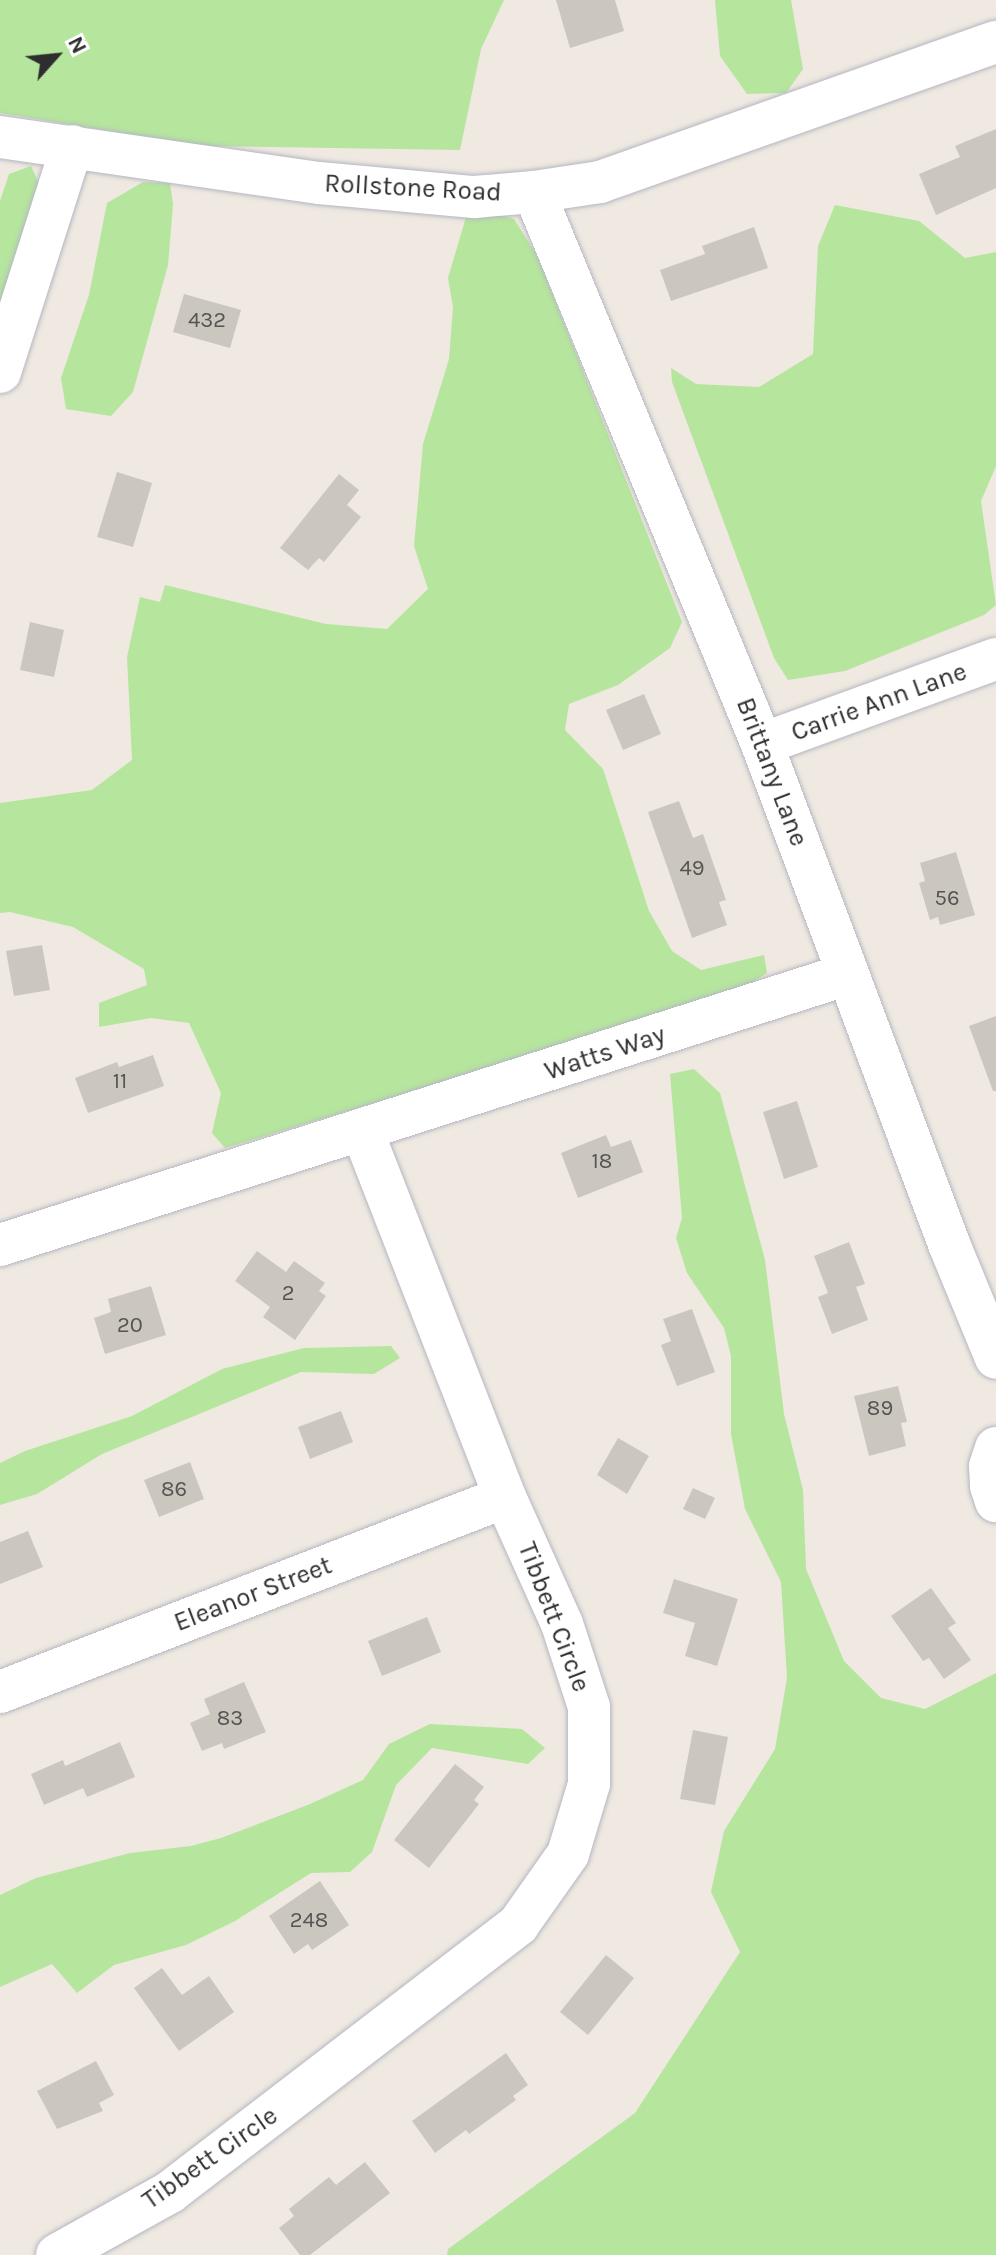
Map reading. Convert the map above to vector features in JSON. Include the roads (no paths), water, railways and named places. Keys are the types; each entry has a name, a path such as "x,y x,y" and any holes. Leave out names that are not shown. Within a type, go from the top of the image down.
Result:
{"street":[{"name":"Rollstone Road","path":"0,137 319,183 474,197 534,192 600,182 996,42"},
{"path":"0,372 72,146"},
{"name":"Brittany Lane","path":"534,192 762,744 996,1358"},
{"name":"Carrie Ann Lane","path":"762,744 996,659"},
{"name":"Watts Way","path":"362,1131 848,974"},
{"path":"0,1245 362,1131"},
{"name":"Tibbett Circle","path":"57,2255 170,2192 416,2007 518,1925 568,1854 589,1784 589,1707 562,1624 505,1497 362,1131"},
{"path":"996,1448 990,1466 996,1501"},
{"name":"Eleanor Street","path":"0,1692 505,1497"}]}
